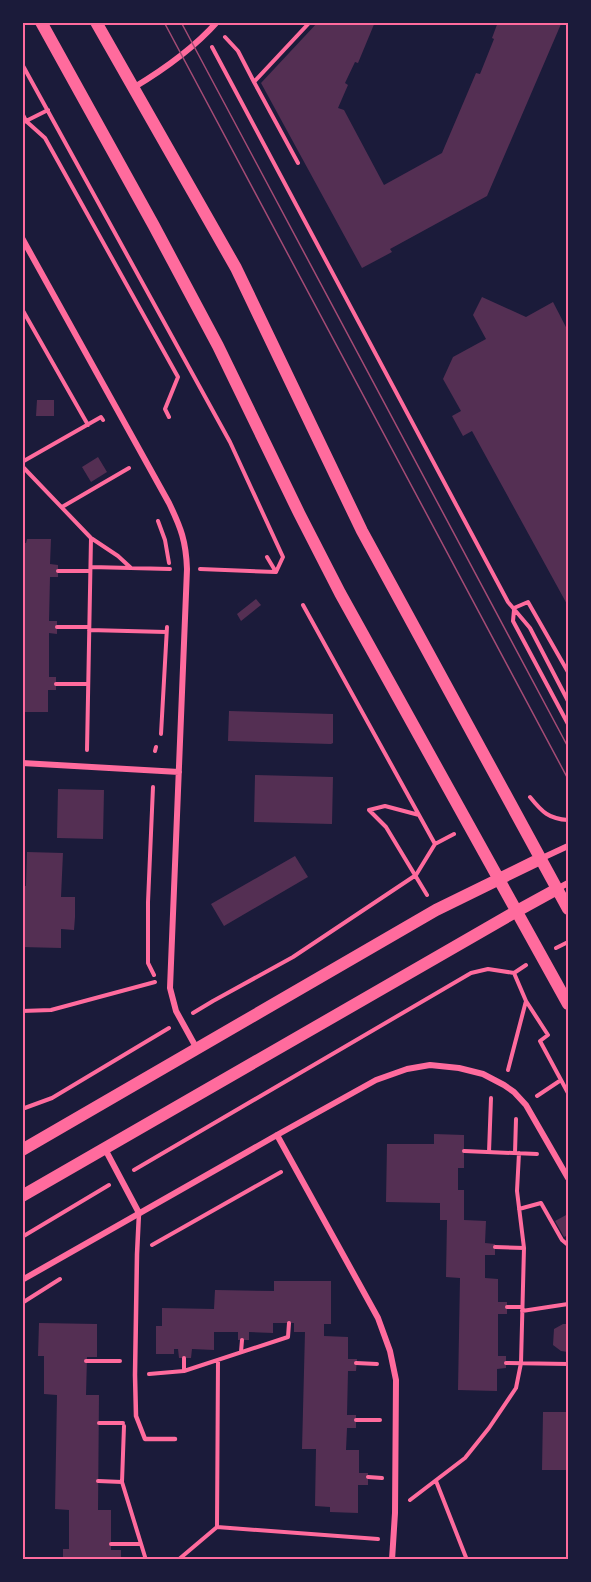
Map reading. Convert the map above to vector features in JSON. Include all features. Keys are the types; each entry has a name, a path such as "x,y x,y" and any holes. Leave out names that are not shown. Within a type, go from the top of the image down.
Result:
{"main road":[{"path":"41,22 218,346 340,593 568,1004"},
{"path":"96,22 236,268 362,531 568,909"},
{"path":"22,1150 436,910 540,859"},
{"path":"22,1196 557,889"}],"street":[{"path":"132,88 152,76 206,35 217,22"},
{"path":"22,238 169,503 186,546 187,569 170,988 176,1011 197,1049"},
{"path":"22,763 179,772"},
{"path":"540,859 568,846"},
{"path":"557,889 568,883"},
{"path":"22,1280 376,1080 407,1069 430,1065 459,1068 483,1074 504,1085 526,1105 568,1178"},
{"path":"277,1135 378,1318 390,1351 396,1380 395,1513 392,1560"},
{"path":"105,1149 139,1213"}],"lane":[{"path":"139,1213 136,1416 145,1439 175,1439"}],"path":[{"path":"254,82 310,22"},
{"path":"206,35 508,602 530,628 568,700"},
{"path":"225,37 238,51 298,163"},
{"path":"22,64 230,442 283,556 276,572"},
{"path":"24,122 48,110"},
{"path":"22,113 24,122 45,138 178,377 165,409 169,417"},
{"path":"22,309 87,425"},
{"path":"107,427 101,417 22,464 91,538 131,568"},
{"path":"62,507 129,468 135,477"},
{"path":"58,571 170,569 165,540 155,513"},
{"path":"87,750 91,538"},
{"path":"267,557 276,572"},
{"path":"187,569 276,572"},
{"path":"514,608 528,602 568,672 556,678"},
{"path":"303,605 435,844"},
{"path":"514,608 513,621 568,724"},
{"path":"161,734 167,622"},
{"path":"57,627 166,632"},
{"path":"56,684 87,684"},
{"path":"153,787 148,963 155,977 154,989"},
{"path":"523,796 528,794 549,817 568,820"},
{"path":"420,815 385,806 369,810 386,827 424,890"},
{"path":"191,1014 293,957 416,875 435,844 445,839"},
{"path":"560,946 568,942"},
{"path":"468,967 471,973"},
{"path":"22,1237 471,973 488,969 513,973 526,1001 548,1035 540,1041 568,1093"},
{"path":"22,1011 51,1010 155,982"},
{"path":"504,1085 526,1001"},
{"path":"162,1022 165,1030"},
{"path":"22,1109 52,1098 171,1026"},
{"path":"552,1086 561,1080"},
{"path":"484,1094 499,1104"},
{"path":"489,1152 491,1098"},
{"path":"467,1560 436,1481 465,1458 516,1388 521,1363 524,1248 517,1191 515,1117 521,1127"},
{"path":"464,1151 538,1154 532,1145"},
{"path":"137,1254 286,1170"},
{"path":"519,1209 541,1203 562,1240 568,1245"},
{"path":"495,1248 524,1248"},
{"path":"22,1303 63,1277"},
{"path":"507,1307 522,1309 568,1304"},
{"path":"86,1361 124,1361 124,1375 184,1371 288,1337 289,1323"},
{"path":"241,1352 242,1340"},
{"path":"184,1358 184,1371"},
{"path":"356,1363 381,1364 380,1358"},
{"path":"217,1527 218,1360"},
{"path":"506,1363 568,1364"},
{"path":"124,1414 122,1482 146,1560"},
{"path":"356,1420 384,1420"},
{"path":"99,1423 124,1423"},
{"path":"368,1477 382,1478"},
{"path":"98,1481 122,1482"},
{"path":"178,1560 217,1527 381,1539 381,1530"},
{"path":"111,1544 141,1544"}],"building":[{"path":"318,22 375,22 358,63 355,62 345,83 348,85 338,108 344,110 384,185 442,153 476,73 480,74 498,22 558,22 561,24 487,196 390,249 392,252 362,268 261,83"},
{"path":"482,297 526,317 553,302 568,331 568,606 472,431 463,436 452,416 461,411 443,379 453,357 486,339 473,315"},
{"path":"37,400 54,400 54,416 36,416"},
{"path":"98,457 107,472 91,482 82,467"},
{"path":"27,539 51,539 50,564 58,565 58,577 50,577 49,621 57,621 57,634 49,633 49,677 56,677 56,690 48,690 48,712 22,712 22,543 26,543"},
{"path":"256,599 261,605 241,621 237,614"},
{"path":"229,711 333,714 333,743 228,741"},
{"path":"255,775 333,777 332,824 254,822"},
{"path":"58,789 104,790 103,839 57,838"},
{"path":"27,852 63,853 61,897 75,897 75,917 74,930 61,929 61,948 22,947 25,903 22,903 22,886 26,886"},
{"path":"295,856 308,877 224,926 211,904"},
{"path":"434,1134 464,1135 464,1168 458,1168 458,1190 464,1190 464,1220 486,1221 485,1243 495,1244 495,1255 485,1255 485,1278 498,1279 498,1302 507,1302 507,1314 498,1314 498,1356 506,1356 506,1368 497,1369 497,1391 458,1390 460,1278 446,1277 447,1220 440,1220 440,1203 386,1202 387,1144 434,1144"},
{"path":"568,1214 568,1235 564,1237 555,1221"},
{"path":"274,1281 331,1281 331,1324 324,1324 324,1336 348,1337 348,1359 357,1359 356,1371 348,1371 347,1415 356,1415 356,1428 347,1428 346,1450 359,1450 359,1473 368,1473 368,1485 358,1485 358,1513 330,1512 330,1507 315,1506 316,1449 302,1449 305,1332 294,1332 294,1323 273,1323 273,1333 249,1332 249,1340 238,1340 238,1332 214,1332 214,1350 192,1349 191,1358 179,1358 178,1349 174,1349 174,1354 156,1354 156,1326 162,1326 162,1308 214,1309 215,1290 274,1291"},
{"path":"39,1323 97,1324 97,1357 87,1357 86,1395 99,1395 98,1510 111,1510 111,1550 121,1550 121,1560 63,1560 63,1549 69,1549 69,1510 55,1509 57,1395 44,1394 44,1356 38,1356"},
{"path":"568,1324 568,1352 561,1351 553,1345 554,1329"},
{"path":"543,1412 568,1412 568,1470 542,1470"}],"tram line":[{"path":"164,22 568,779"},
{"path":"181,22 568,747"}]}
